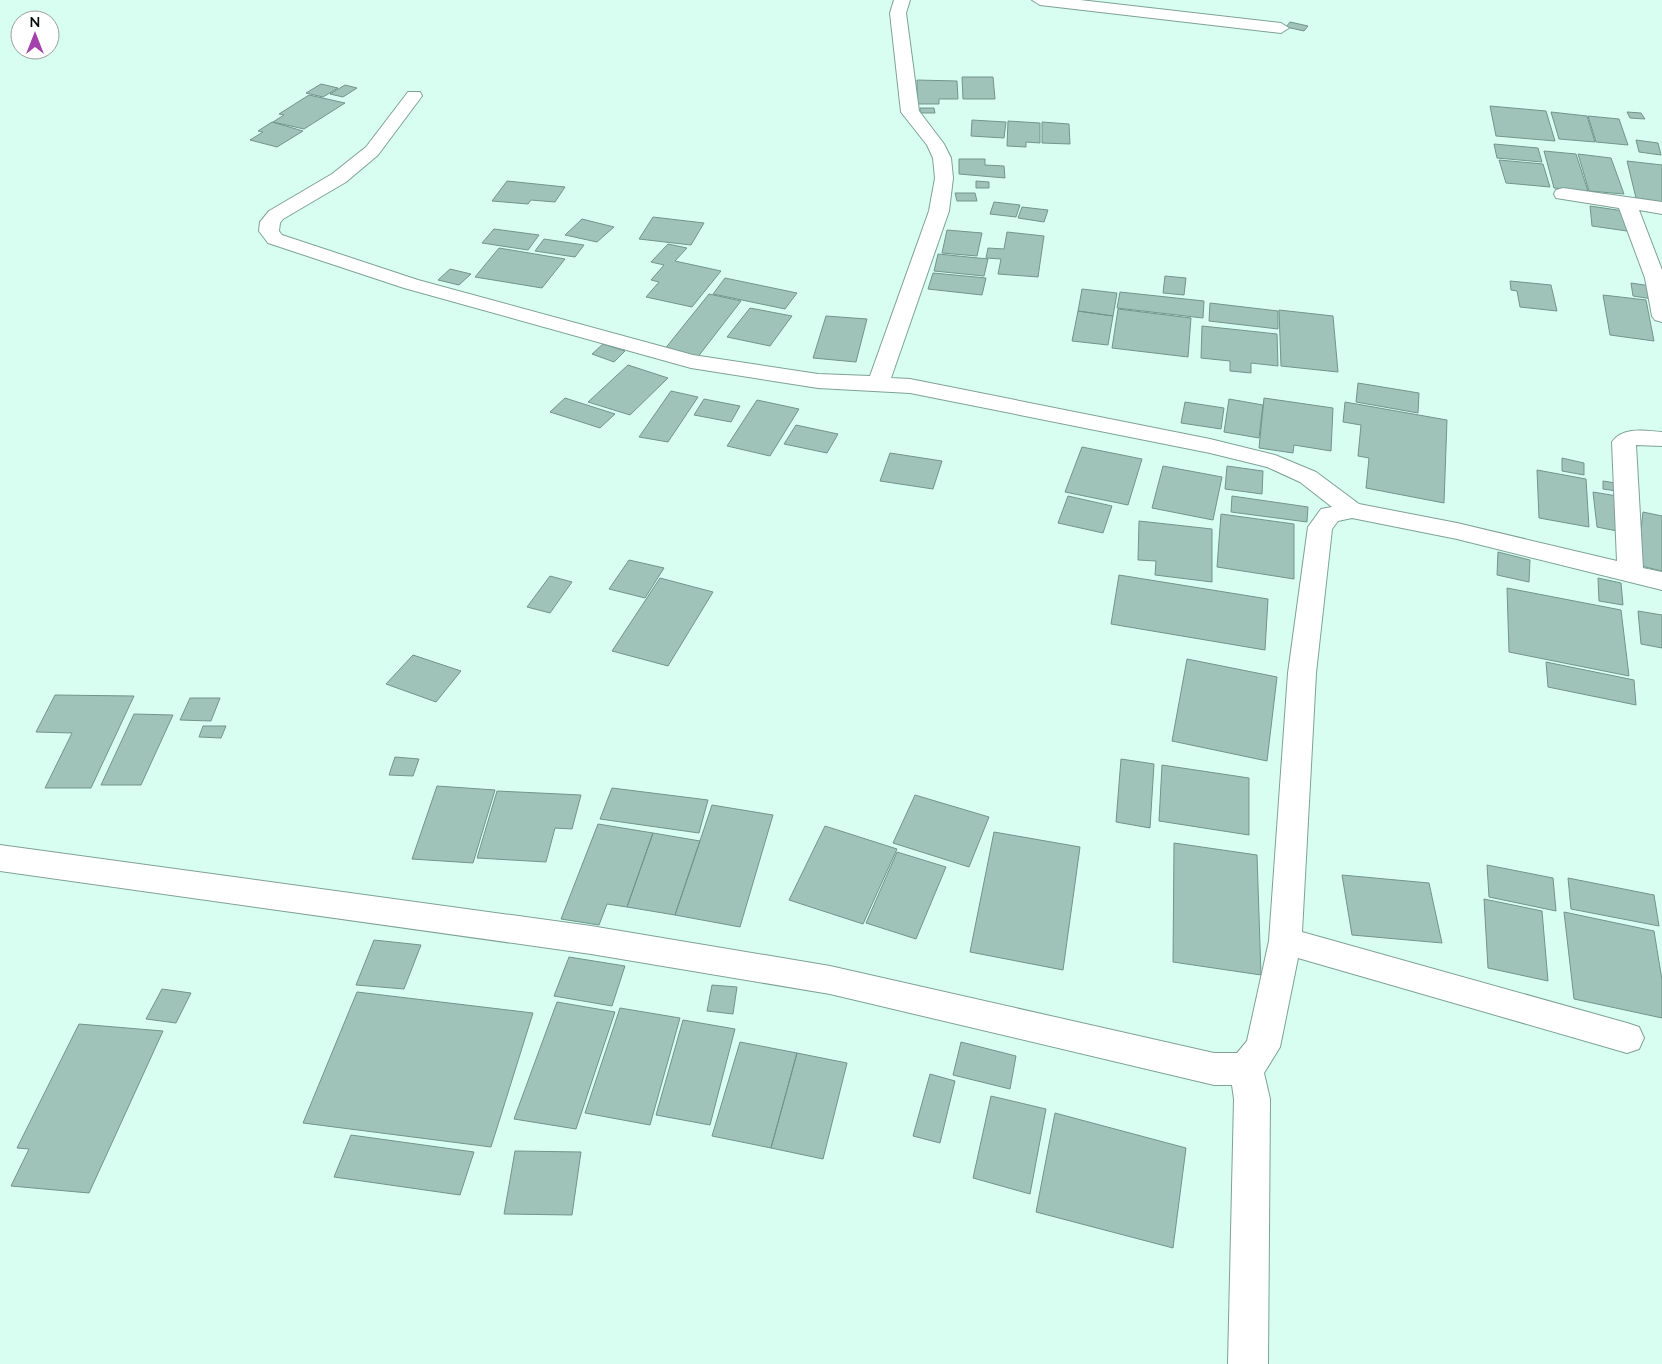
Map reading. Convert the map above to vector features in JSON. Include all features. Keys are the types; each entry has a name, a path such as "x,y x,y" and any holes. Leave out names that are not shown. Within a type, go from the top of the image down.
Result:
{"street":[{"path":"879,383 884,363 939,211 944,178 942,158 910,112 899,27 902,0"},
{"path":"1040,0 1281,28"},
{"path":"414,96 372,151 339,178 276,215 270,222 269,230 275,238 411,284 691,361 818,382 879,383 919,388 1210,446 1276,462 1308,477 1352,510"},
{"path":"1563,194 1662,208"},
{"path":"1627,204 1655,278 1662,316"},
{"path":"1630,572 1624,442 1632,438 1662,439"},
{"path":"1248,1364 1252,1099 1246,1069 1263,1047 1285,941 1302,672 1320,526 1330,515 1352,510 1457,531 1662,581"},
{"path":"0,858 591,940 830,980 970,1014 1214,1069 1246,1069"},
{"path":"1285,941 1627,1038"}],"building":[{"path":"1290,22 1308,26 1304,31 1286,27"},
{"path":"962,77 993,77 995,99 963,99"},
{"path":"917,80 957,81 958,99 939,99 939,104 917,104"},
{"path":"321,84 338,88 323,97 306,93"},
{"path":"345,85 357,88 343,97 330,94"},
{"path":"309,95 345,103 304,129 273,122 284,115 279,114"},
{"path":"1490,106 1546,111 1555,141 1496,136"},
{"path":"920,108 934,108 935,113 920,113"},
{"path":"1551,112 1587,116 1595,142 1559,139"},
{"path":"1627,112 1641,113 1645,119 1630,118"},
{"path":"1588,116 1619,119 1628,145 1596,142"},
{"path":"972,120 1006,122 1004,138 971,136"},
{"path":"1008,121 1040,123 1040,143 1026,142 1026,147 1007,146"},
{"path":"272,122 303,131 277,147 250,140 263,132 258,131"},
{"path":"1042,122 1069,124 1070,144 1042,143"},
{"path":"1636,140 1658,143 1661,155 1639,152"},
{"path":"1494,144 1538,148 1542,162 1497,158"},
{"path":"1544,151 1576,154 1588,191 1554,188"},
{"path":"1578,154 1611,158 1624,194 1589,191"},
{"path":"959,159 985,159 985,165 1004,166 1005,178 959,174"},
{"path":"1499,160 1543,164 1550,187 1506,183"},
{"path":"1627,161 1662,165 1662,202 1636,198"},
{"path":"507,181 565,187 555,202 531,200 528,204 492,201"},
{"path":"976,181 989,182 989,188 976,188"},
{"path":"955,193 975,193 977,201 957,201"},
{"path":"994,202 1020,205 1016,217 990,214"},
{"path":"1590,206 1624,211 1627,231 1592,226"},
{"path":"1022,207 1048,210 1044,222 1018,218"},
{"path":"653,217 704,223 691,245 639,239"},
{"path":"582,219 614,227 597,242 565,235"},
{"path":"494,229 539,235 528,250 482,243"},
{"path":"947,230 982,233 977,256 942,253"},
{"path":"1007,232 1044,236 1038,277 998,274 1001,259 986,258 988,248 1004,249"},
{"path":"544,239 584,245 575,257 535,251"},
{"path":"668,244 687,248 675,261 721,271 692,307 646,297 659,282 651,280 664,265 651,262"},
{"path":"499,248 565,259 542,288 475,277"},
{"path":"938,254 988,259 984,276 934,271"},
{"path":"450,269 471,274 459,285 438,280"},
{"path":"933,273 986,278 982,295 928,289"},
{"path":"1165,276 1186,278 1184,295 1163,293"},
{"path":"725,278 797,293 785,309 713,294"},
{"path":"1510,281 1551,285 1557,311 1520,307 1517,291 1511,290"},
{"path":"1631,283 1651,286 1652,299 1633,296"},
{"path":"1082,289 1117,293 1113,316 1078,311"},
{"path":"1120,292 1204,301 1203,318 1117,308"},
{"path":"709,294 741,301 697,358 664,350"},
{"path":"1603,295 1646,300 1654,341 1610,335"},
{"path":"1210,303 1278,311 1278,329 1209,321"},
{"path":"750,308 792,316 770,346 727,337"},
{"path":"1118,309 1191,318 1188,357 1112,348"},
{"path":"1279,310 1333,316 1338,372 1281,366"},
{"path":"1078,311 1113,316 1108,345 1072,341"},
{"path":"826,316 867,319 856,362 813,358"},
{"path":"1202,326 1277,334 1278,366 1251,363 1251,373 1230,371 1230,361 1201,358"},
{"path":"603,344 625,351 614,362 592,354"},
{"path":"628,365 668,378 630,415 588,402"},
{"path":"1358,383 1419,393 1418,413 1356,402"},
{"path":"671,391 698,397 668,442 639,437"},
{"path":"565,398 615,414 600,428 550,412"},
{"path":"1264,398 1333,408 1331,451 1294,445 1293,453 1259,448"},
{"path":"704,399 740,406 731,422 694,415"},
{"path":"1229,399 1263,405 1259,438 1224,432"},
{"path":"757,400 799,409 770,456 727,446"},
{"path":"1185,402 1224,408 1221,429 1181,423"},
{"path":"1345,402 1447,420 1444,503 1366,488 1369,458 1358,456 1361,425 1343,422"},
{"path":"796,425 838,434 827,453 784,444"},
{"path":"1082,447 1142,459 1128,505 1065,492"},
{"path":"890,453 942,461 933,489 880,481"},
{"path":"1562,458 1584,463 1584,475 1562,471"},
{"path":"1163,466 1222,477 1213,520 1152,508"},
{"path":"1227,466 1263,471 1262,494 1225,489"},
{"path":"1537,470 1586,479 1589,527 1539,518"},
{"path":"1603,481 1622,484 1623,492 1603,489"},
{"path":"1593,492 1623,497 1627,533 1597,527"},
{"path":"1068,496 1112,506 1103,533 1058,523"},
{"path":"1232,496 1308,507 1307,522 1231,512"},
{"path":"1643,512 1662,516 1662,571 1637,565"},
{"path":"1221,514 1294,524 1294,579 1217,567"},
{"path":"1139,521 1212,529 1212,582 1155,575 1156,561 1138,560"},
{"path":"1498,552 1530,560 1529,582 1497,575"},
{"path":"629,560 664,568 645,598 609,589"},
{"path":"1119,575 1268,599 1265,650 1111,624"},
{"path":"550,576 572,582 550,613 527,607"},
{"path":"660,578 713,592 668,666 612,651"},
{"path":"1598,578 1621,583 1623,605 1599,601"},
{"path":"1507,588 1621,610 1629,676 1509,652"},
{"path":"1638,611 1662,615 1662,648 1641,644"},
{"path":"413,655 461,671 436,702 386,684"},
{"path":"1187,659 1277,677 1267,761 1172,741"},
{"path":"1546,662 1634,680 1636,705 1548,687"},
{"path":"55,695 134,696 91,788 45,788 72,733 36,732"},
{"path":"190,698 220,698 211,721 180,720"},
{"path":"134,714 173,715 141,785 101,785"},
{"path":"203,726 226,726 221,738 199,737"},
{"path":"395,757 419,759 413,776 389,775"},
{"path":"1121,759 1154,764 1150,828 1116,822"},
{"path":"1162,765 1249,778 1249,835 1159,821"},
{"path":"437,786 495,790 473,863 412,859"},
{"path":"612,788 708,800 699,833 600,819"},
{"path":"497,791 581,795 572,829 555,828 546,862 477,858"},
{"path":"915,795 989,817 969,867 893,843"},
{"path":"712,805 773,815 740,927 675,915"},
{"path":"598,824 653,833 627,907 607,904 599,925 561,919"},
{"path":"825,826 897,849 863,924 789,900"},
{"path":"994,832 1080,847 1063,970 970,952"},
{"path":"653,833 700,841 675,915 627,907"},
{"path":"1174,843 1257,855 1261,975 1173,962"},
{"path":"897,852 946,867 916,939 866,923"},
{"path":"1487,865 1553,878 1556,911 1489,897"},
{"path":"1342,875 1429,883 1442,943 1352,935"},
{"path":"1568,878 1654,895 1659,926 1571,909"},
{"path":"1484,899 1542,911 1548,981 1488,968"},
{"path":"1564,912 1654,931 1662,980 1662,1018 1574,999"},
{"path":"374,940 421,945 404,989 356,985"},
{"path":"569,957 625,966 612,1006 554,996"},
{"path":"712,985 737,987 733,1014 707,1011"},
{"path":"162,989 191,993 176,1023 146,1019"},
{"path":"357,992 533,1013 491,1147 303,1123"},
{"path":"557,1002 615,1012 576,1129 514,1119"},
{"path":"620,1008 680,1018 650,1125 585,1113"},
{"path":"683,1020 735,1029 710,1125 656,1115"},
{"path":"79,1024 163,1031 89,1193 11,1186 29,1149 17,1148"},
{"path":"740,1042 797,1053 771,1148 712,1136"},
{"path":"961,1042 1016,1056 1010,1089 953,1075"},
{"path":"797,1053 847,1063 823,1159 771,1148"},
{"path":"930,1074 955,1081 940,1143 913,1136"},
{"path":"991,1096 1046,1109 1030,1194 973,1178"},
{"path":"1055,1113 1186,1148 1173,1248 1036,1212"},
{"path":"351,1135 474,1152 460,1195 334,1177"},
{"path":"515,1151 581,1152 572,1215 504,1214"}]}
